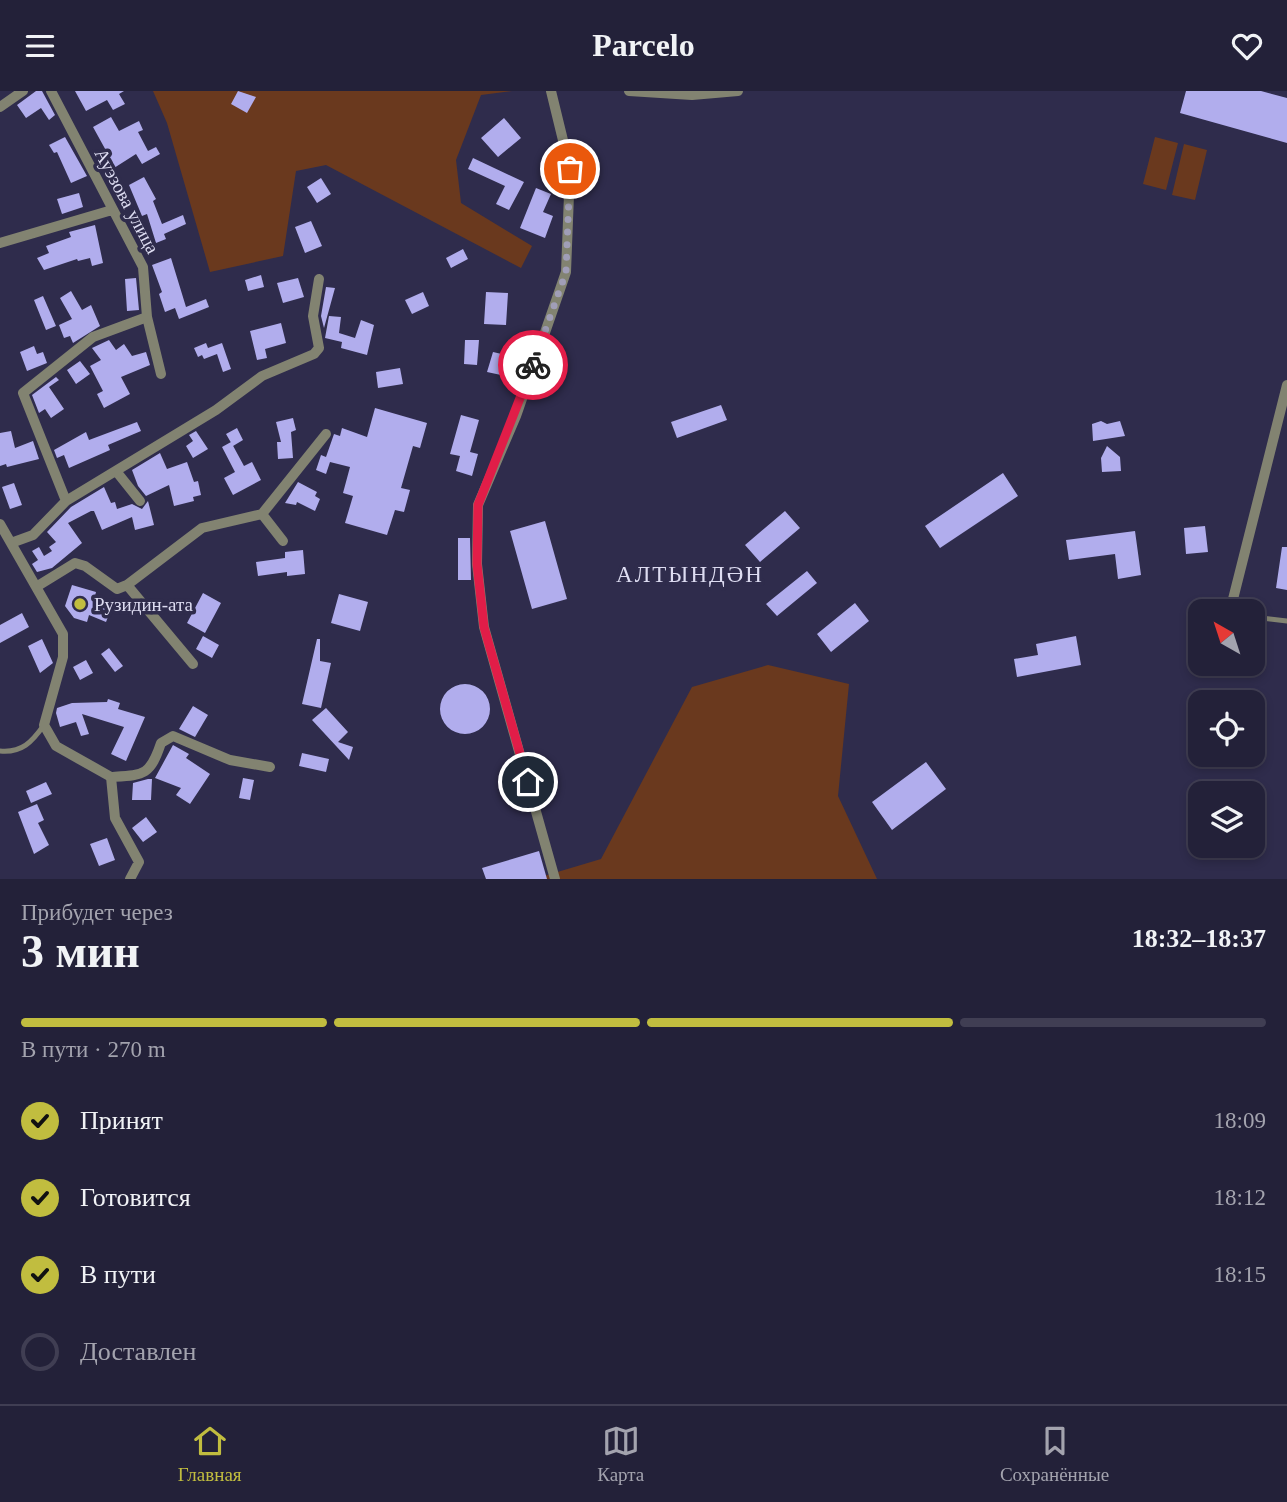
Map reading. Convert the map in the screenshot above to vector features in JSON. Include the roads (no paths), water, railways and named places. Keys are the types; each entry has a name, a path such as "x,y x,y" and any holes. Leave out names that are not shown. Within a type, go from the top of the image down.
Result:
{"street":[{"path":"0,107 23,91"},
{"name":"Ауэзова улица","path":"51,91 144,267 147,317 161,374"},
{"path":"551,91 570,169 566,272 516,416 478,505 477,564 484,627 555,879"},
{"path":"629,91 692,95 738,91"},
{"path":"0,243 112,210"},
{"path":"11,543 33,535 66,501 216,410 262,376 314,354 319,348 313,316 320,279"},
{"path":"66,501 23,393 93,337 147,317"},
{"path":"1233,599 1287,385"},
{"path":"36,587 75,563 85,566 117,589 127,586 202,528 262,514 326,434"},
{"path":"116,471 140,501"},
{"path":"262,514 282,541"},
{"path":"0,524 63,634 63,657 44,725 56,746 111,777 141,775 148,771 161,743 173,736 230,760 270,767"},
{"path":"127,586 193,664"},
{"path":"111,777 115,818 139,862 130,879"}],"lane":[{"path":"1265,618 1287,621"},
{"path":"0,751 11,752 29,745 44,725"}],"place":[{"name":"Рузидин-ата","path":"80,604"}],"district":[{"name":"АЛТЫНДӘН","path":"690,574"}]}
